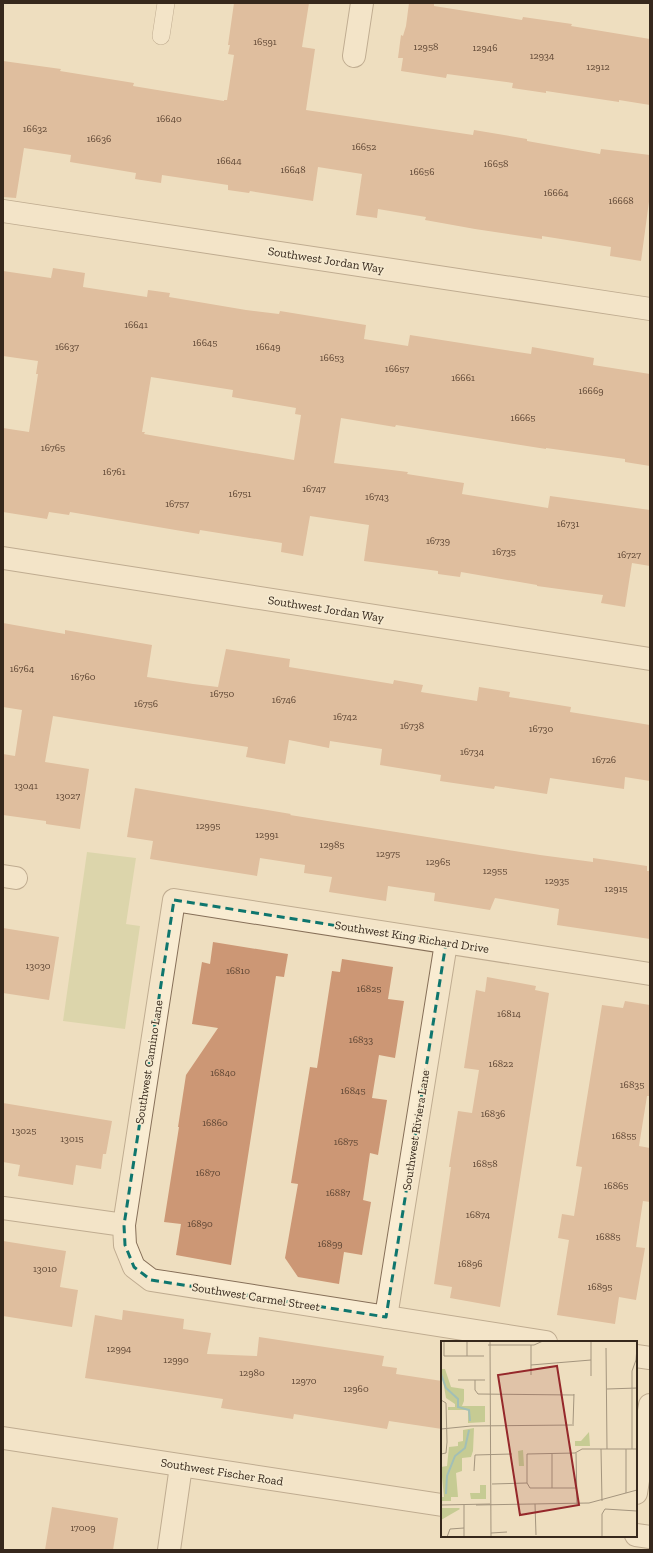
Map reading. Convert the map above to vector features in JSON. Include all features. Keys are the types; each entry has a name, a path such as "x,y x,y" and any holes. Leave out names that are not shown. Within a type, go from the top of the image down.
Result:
{"street":[{"path":"354,56 362,3"},
{"name":"Southwest Jordan Way","path":"3,211 650,309"},
{"name":"Southwest Jordan Way","path":"3,558 650,659"},
{"name":"Southwest King Richard Drive","path":"174,900 650,974"},
{"name":"Southwest Camino Lane","path":"124,1225 174,900"},
{"name":"Southwest Riviera Lane","path":"386,1317 446,943"},
{"path":"3,1208 124,1225"},
{"name":"Southwest Carmel Street","path":"124,1225 125,1245 134,1267 150,1280 540,1341"},
{"path":"637,1356 650,1358"},
{"path":"637,1487 650,1405"},
{"name":"Southwest Fischer Road","path":"3,1438 441,1505"},
{"path":"169,1550 181,1466"},
{"path":"637,1535 650,1536"}],"lane":[{"path":"161,36 166,3"}],"highlighted area":[{"path":"174,900 446,943 386,1317 151,1280 134,1267 125,1245 124,1225"}],"green space":[{"path":"87,852 136,858 126,924 140,926 125,1029 63,1021"}],"building":[{"path":"234,3 309,3 302,47 315,49 306,110 473,135 474,130 600,154 601,149 650,155 650,194 641,261 610,256 611,247 542,236 542,239 475,229 425,220 426,217 378,209 377,218 356,215 362,174 318,167 313,201 250,191 249,193 228,190 228,185 162,175 161,183 135,179 136,173 70,162 71,155 24,148 16,198 3,197 3,61 61,69 60,71 134,83 133,86 224,101 227,100 234,55 228,54 230,45 228,45"},
{"path":"409,3 434,3 434,6 522,20 523,17 572,24 571,26 650,39 650,105 512,88 513,83 447,74 446,78 401,71 403,58 398,58 401,35 403,36 406,26"},
{"path":"53,268 85,273 83,287 147,297 148,290 170,293 169,297 246,310 279,314 280,311 366,325 364,339 408,346 410,335 531,354 532,347 594,358 593,365 650,374 650,466 625,462 625,459 546,449 396,425 395,427 341,418 334,463 408,472 407,474 464,483 462,494 548,508 550,496 650,510 650,566 632,563 625,607 601,603 603,595 537,586 461,572 460,577 438,574 438,571 364,561 369,525 310,516 303,556 281,552 282,543 200,530 199,534 70,512 69,515 49,512 47,519 3,512 3,428 29,432 38,374 36,374 38,361 3,356 3,271 51,278","holes":["151,377 233,390 232,397 296,408 295,414 301,415 294,460 144,434 145,432 142,432"]},
{"path":"3,623 65,634 65,630 152,645 147,677 218,687 226,649 290,659 289,667 393,684 394,680 423,685 421,692 477,701 479,687 510,692 509,697 571,707 570,712 650,725 650,781 625,777 624,789 550,778 547,794 495,786 494,789 440,781 441,775 380,765 382,749 330,741 329,748 289,740 285,764 246,757 248,747 53,716 45,762 89,769 80,829 46,824 46,821 3,815 3,754 15,756 22,710 3,707"},
{"path":"135,788 291,814 290,815 540,855 593,862 593,858 647,866 647,871 650,871 650,939 557,925 559,909 495,898 490,910 434,901 435,893 388,886 386,901 329,892 332,877 304,873 305,865 260,858 257,876 150,859 153,841 127,837"},
{"path":"3,928 59,937 49,1000 3,993"},
{"path":"213,942 288,954 284,977 276,976 231,1265 176,1255 181,1224 164,1222 186,1075 218,1028 192,1024 202,962 210,964"},
{"path":"342,959 393,967 388,999 404,1001 395,1058 379,1055 372,1098 387,1100 378,1155 370,1153 363,1200 371,1202 362,1255 344,1252 339,1284 298,1277 285,1258 298,1184 291,1183 310,1067 317,1068 332,971 340,972"},
{"path":"487,977 536,986 535,990 549,993 500,1307 450,1298 452,1287 434,1284 451,1167 449,1167 458,1111 472,1113 479,1070 464,1068 476,990 485,992"},
{"path":"625,1001 650,1005 650,1096 647,1096 639,1146 650,1148 650,1202 643,1201 636,1247 645,1248 636,1300 619,1297 615,1324 557,1315 569,1240 558,1238 562,1214 574,1216 582,1167 576,1166 602,1005 623,1008"},
{"path":"3,1103 112,1121 106,1154 103,1154 101,1169 76,1165 73,1185 18,1176 20,1165 3,1162"},
{"path":"3,1241 66,1251 60,1287 78,1290 72,1327 3,1316"},
{"path":"123,1310 184,1319 183,1329 211,1333 207,1354 257,1356 259,1337 384,1356 382,1366 397,1368 396,1374 441,1381 441,1429 389,1421 387,1429 294,1414 293,1419 221,1408 223,1399 85,1378 95,1315 122,1320"},
{"path":"52,1507 118,1518 113,1550 45,1550"}]}
